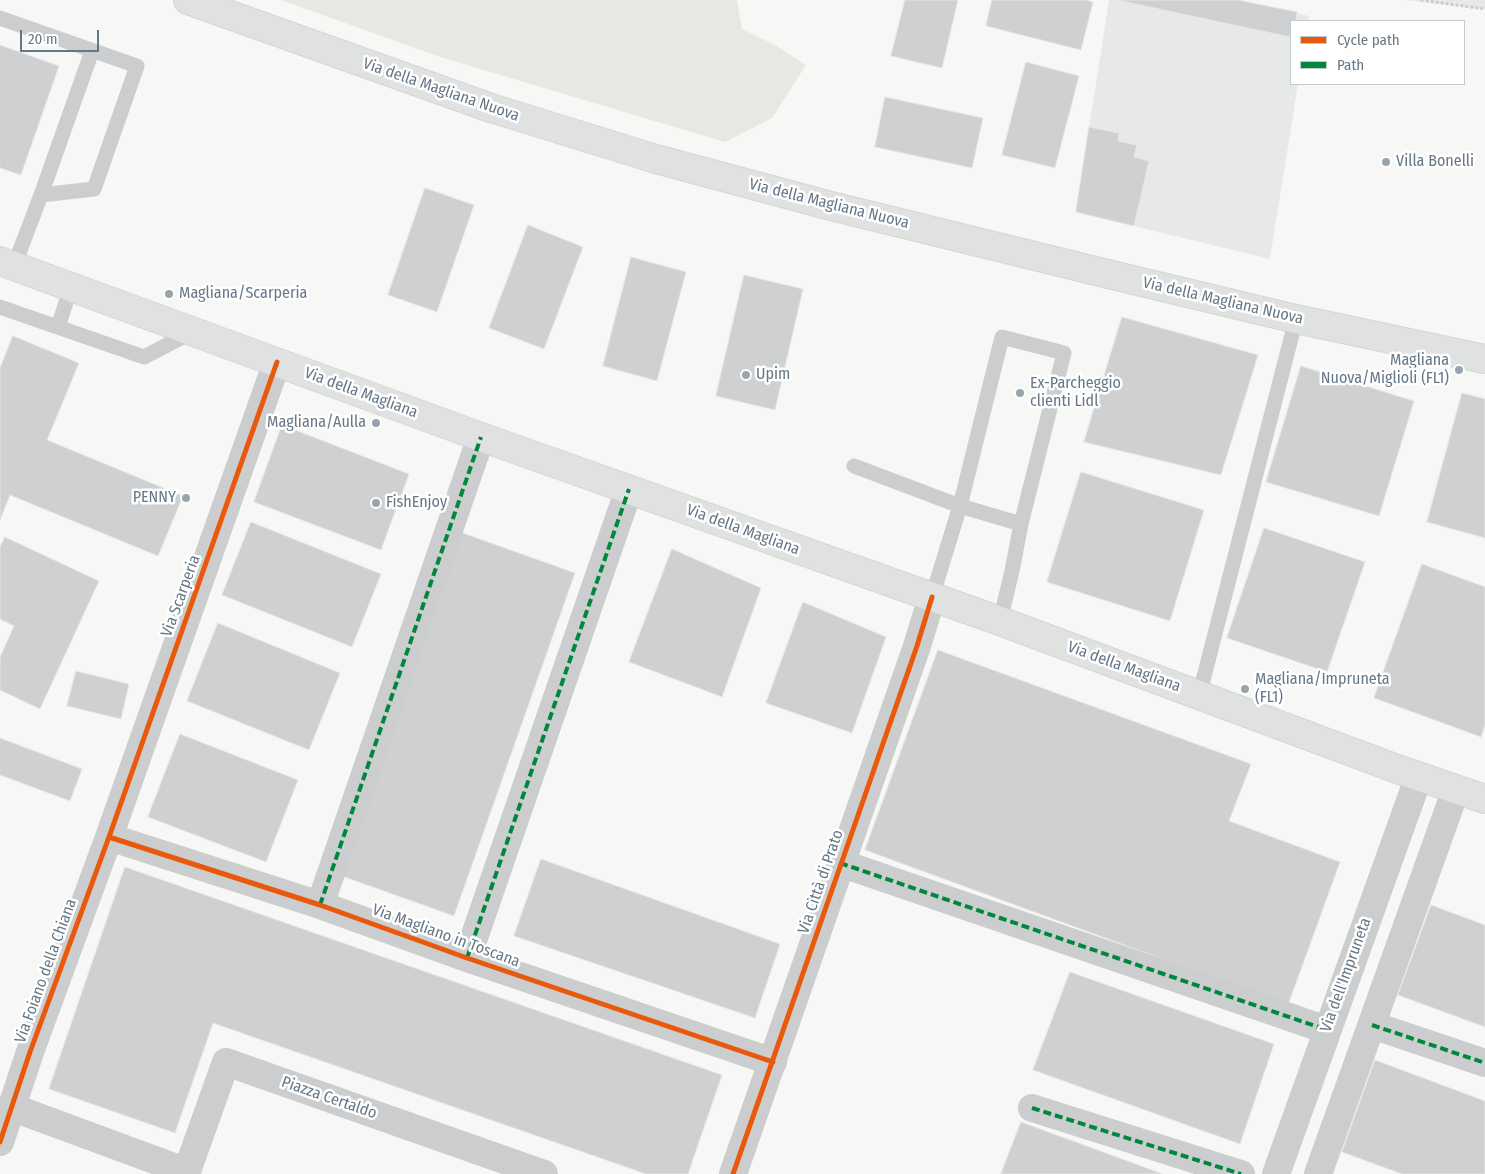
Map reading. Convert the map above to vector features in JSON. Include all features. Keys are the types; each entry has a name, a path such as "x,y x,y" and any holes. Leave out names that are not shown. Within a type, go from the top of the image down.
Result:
{"main road":[{"name":"Via della Magliana Nuova","path":"188,0 491,108 656,159 831,206 1296,318 1485,359"},
{"name":"Via della Magliana","path":"7,264 481,437 1000,621 1199,696 1485,799"}],"street":[{"name":"Via Scarperia","path":"109,837 277,362"},
{"path":"320,905 481,437"},
{"path":"467,958 629,489"},
{"name":"Via Città di Prato","path":"733,1174 914,655 932,597"},
{"name":"Via dell'Impruneta","path":"1276,1174 1419,776"},
{"path":"1318,1174 1456,789"},
{"name":"Via Magliano in Toscana","path":"109,837 320,905 467,958 773,1062"},
{"name":"Via Foiano della Chiana","path":"0,1142 33,1042 109,837"},
{"path":"840,863 1327,1030"},
{"path":"1372,1025 1485,1064"},
{"name":"Piazza Certaldo","path":"186,1173 226,1062 544,1174"},
{"path":"11,1107 186,1173"},
{"path":"1032,1108 1241,1174"}],"lane":[{"path":"0,18 137,66 94,189 41,195"},
{"path":"7,264 41,195 92,51"},
{"path":"58,327 71,287"},
{"path":"0,307 144,357 192,332"},
{"path":"1199,696 1296,318"},
{"path":"932,597 960,506 1002,337 1064,352 1021,524 1000,621"},
{"path":"854,466 960,506 1021,524"}],"path":[{"path":"1421,0 1485,9"}],"shaded area":[{"path":"281,0 737,0 742,29 775,45 806,65 772,118 725,142 440,57"},
{"path":"1109,0 1238,0 1309,16 1308,20 1290,20 1290,85 1298,85 1270,259 1076,212"},
{"path":"1406,0 1485,0 1485,10"}],"building":[{"path":"905,0 958,0 942,68 891,56"},
{"path":"992,0 1086,0 1093,2 1081,50 986,26"},
{"path":"1117,0 1238,0 1297,12 1296,20 1290,20 1290,37"},
{"path":"0,45 59,66 21,175 0,168"},
{"path":"1026,62 1079,76 1055,168 1002,155"},
{"path":"885,97 983,118 972,168 875,147"},
{"path":"1089,127 1119,133 1118,141 1137,145 1134,157 1149,161 1134,226 1076,212"},
{"path":"425,188 474,205 437,312 388,295"},
{"path":"528,225 583,247 544,349 489,328"},
{"path":"631,257 686,272 657,381 603,366"},
{"path":"744,275 803,289 775,410 716,396"},
{"path":"1122,317 1258,355 1221,475 1084,442"},
{"path":"13,336 79,363 47,440 183,496 158,556 10,495 0,520 0,368"},
{"path":"1301,366 1414,401 1379,516 1266,482"},
{"path":"1462,393 1485,399 1485,538 1427,522"},
{"path":"282,425 409,474 381,550 254,502"},
{"path":"1081,472 1204,510 1170,621 1047,582"},
{"path":"251,522 381,574 352,647 222,595"},
{"path":"1264,528 1365,562 1327,672 1227,638"},
{"path":"460,532 575,573 454,916 339,875"},
{"path":"5,537 99,581 40,709 0,690 0,657 14,626 0,619 0,547"},
{"path":"672,549 761,588 722,697 629,662"},
{"path":"1422,564 1485,587 1485,725 1481,737 1374,698"},
{"path":"803,602 886,637 852,733 766,703"},
{"path":"218,623 340,673 309,750 187,701"},
{"path":"938,650 1251,764 1229,821 1340,862 1288,1005 865,850"},
{"path":"76,671 129,684 121,719 67,706"},
{"path":"180,734 298,780 266,862 148,817"},
{"path":"0,738 82,769 70,801 0,775"},
{"path":"541,859 780,944 755,1018 514,936"},
{"path":"125,867 722,1075 688,1174 646,1174 213,1023 175,1133 49,1089"},
{"path":"1431,905 1485,925 1485,1027 1398,995"},
{"path":"1070,972 1274,1044 1240,1144 1033,1070"},
{"path":"1375,1060 1485,1101 1485,1174 1402,1174 1342,1152"},
{"path":"1021,1122 1163,1174 1001,1174"}],"marked path":[{"path":"320,905 481,437"},
{"path":"467,958 629,489"},
{"path":"840,863 1327,1030"},
{"path":"1372,1025 1485,1063"},
{"path":"1032,1108 1241,1174"}],"cycle path":[{"path":"0,1142 30,1052 109,837 277,362"},
{"path":"733,1174 917,646 932,597"},
{"path":"109,837 320,905 467,958 773,1062"}],"place":[{"name":"Villa Bonelli","path":"1386,162"},
{"name":"Magliana/Scarperia","path":"169,294"},
{"name":"Magliana Nuova/Miglioli (FL1)","path":"1459,370"},
{"name":"Upim","path":"746,375"},
{"name":"Ex-Parcheggio clienti Lidl","path":"1020,393"},
{"name":"Magliana/Aulla","path":"376,423"},
{"name":"PENNY","path":"186,498"},
{"name":"FishEnjoy","path":"376,503"},
{"name":"Magliana/Impruneta (FL1)","path":"1245,689"}]}
